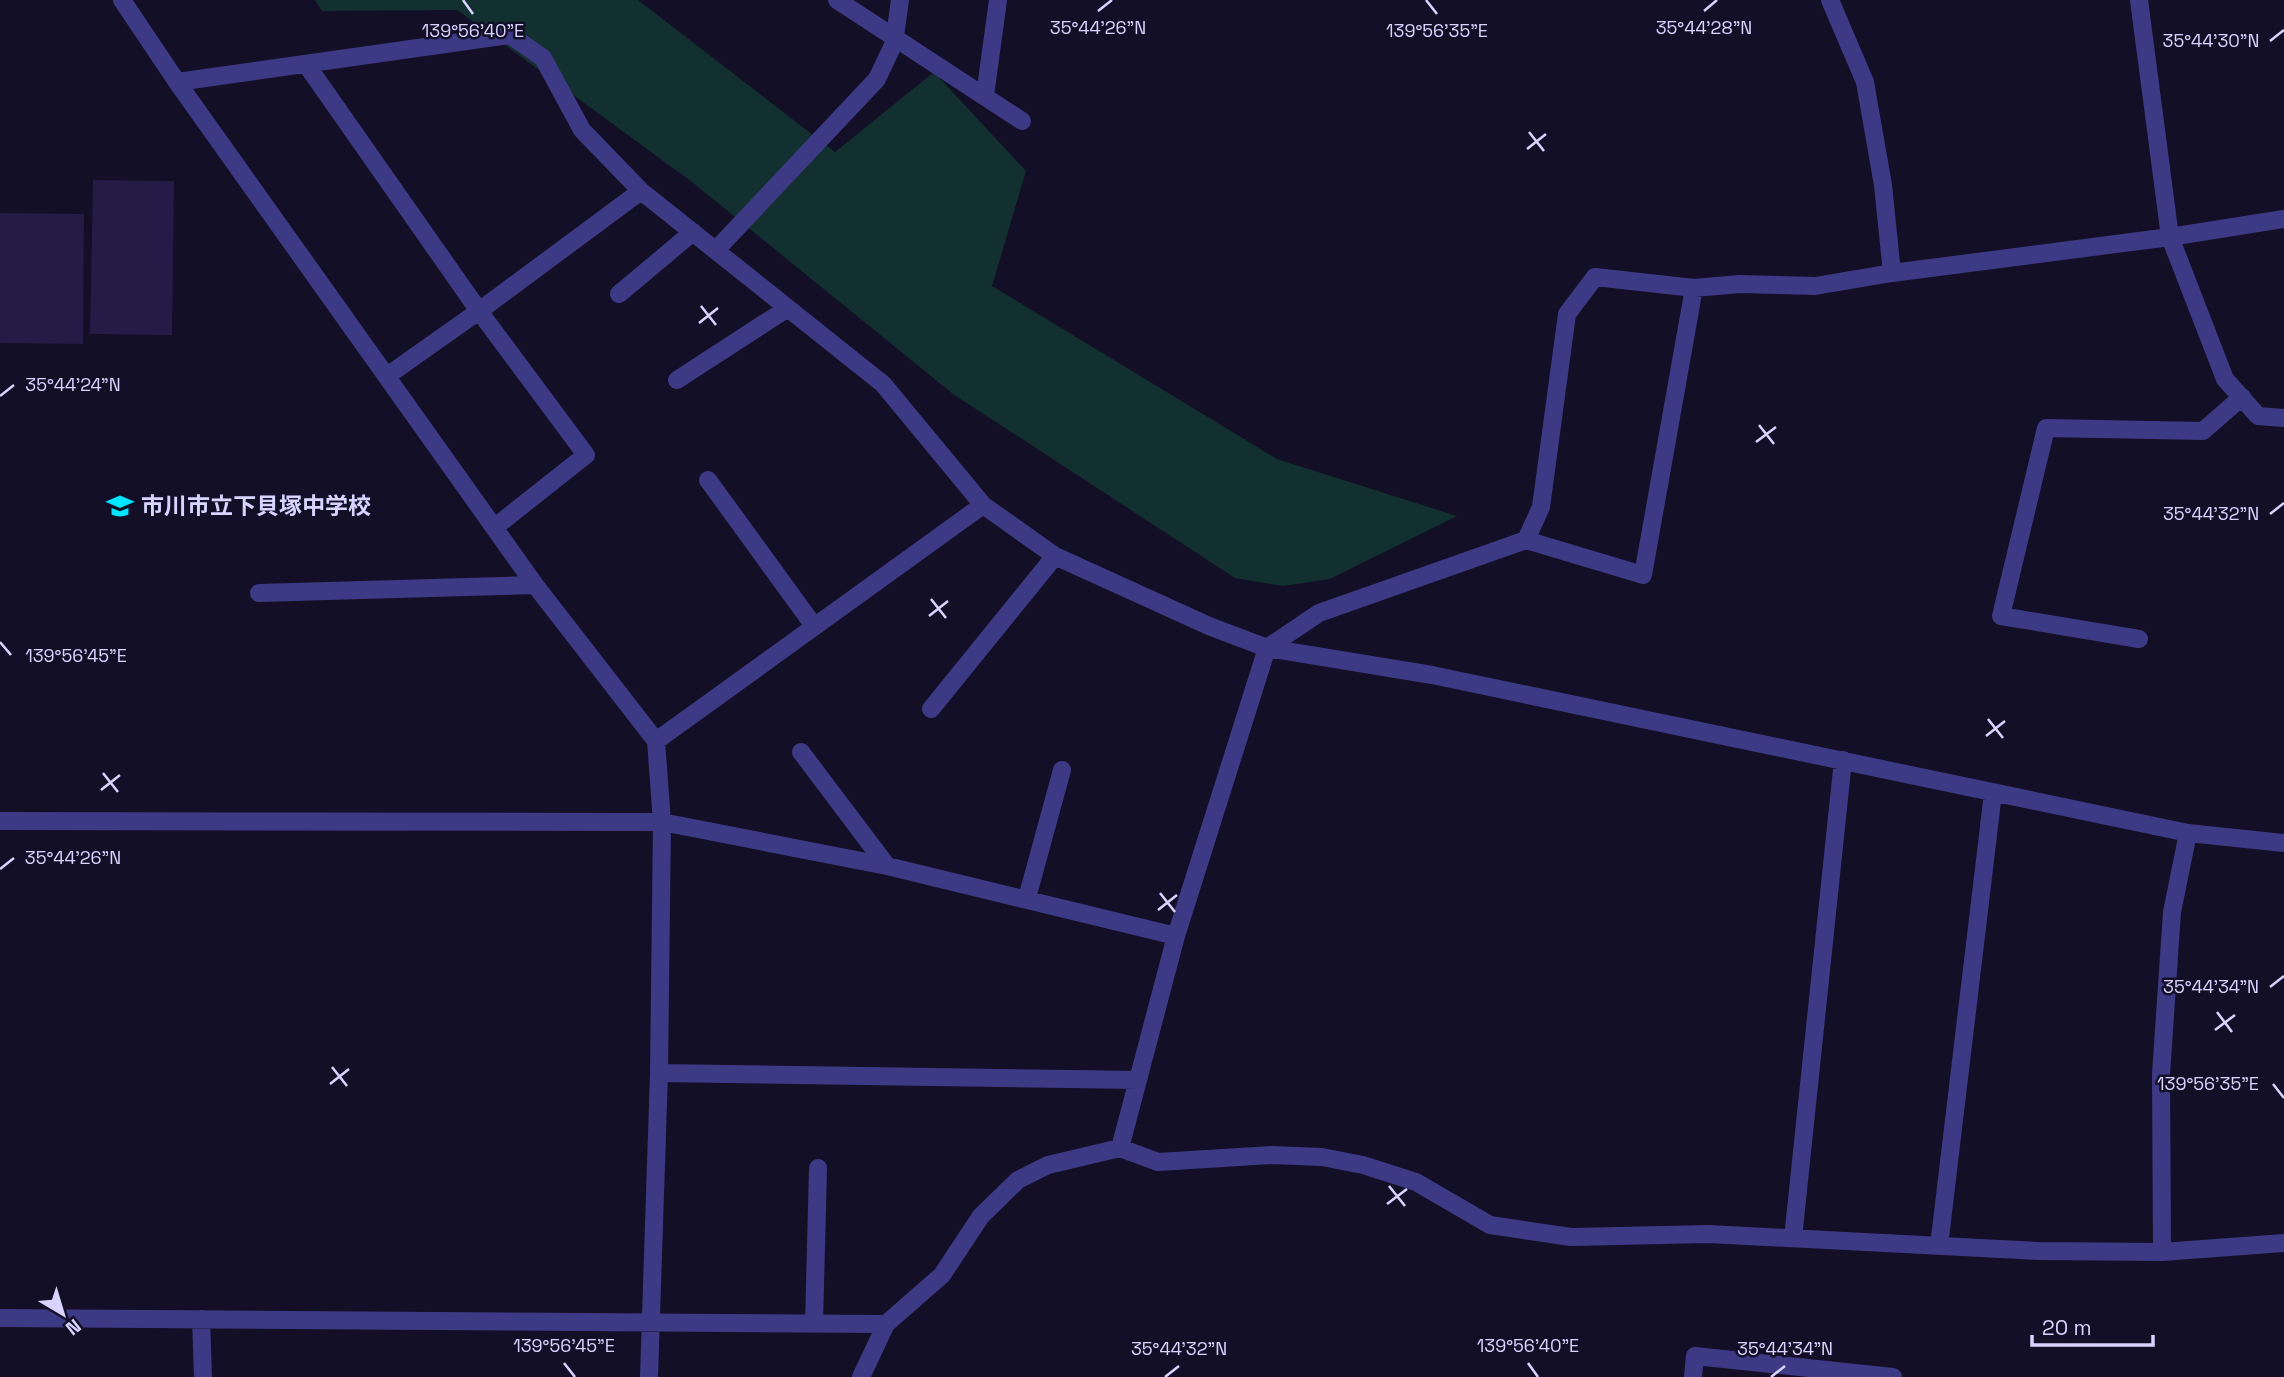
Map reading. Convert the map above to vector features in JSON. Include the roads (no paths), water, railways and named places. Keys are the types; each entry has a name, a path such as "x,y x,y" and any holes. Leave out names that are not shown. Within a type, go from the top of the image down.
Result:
{"street":[{"path":"122,0 177,82 535,585 656,741 662,822 660,1073 649,1377"},
{"path":"837,0 1022,121"},
{"path":"716,250 877,79 894,43 900,0"},
{"path":"985,96 998,0"},
{"path":"1830,0 1865,82 1883,185 1892,273"},
{"path":"2139,0 2170,237 2225,379 2258,416 2284,418"},
{"path":"177,82 510,35 543,58 582,130 640,191 883,384 983,505 1055,556 1209,626 1267,648 1432,675 2188,833 2284,843"},
{"path":"306,64 479,311 586,455 495,527"},
{"path":"387,376 640,191"},
{"path":"1526,540 1541,507 1567,314 1595,277 1695,288 1740,284 1815,286 2284,219"},
{"path":"619,294 694,232"},
{"path":"1120,1148 1176,936 1267,648 1319,612 1526,540 1643,575 1695,288"},
{"path":"677,380 788,308"},
{"path":"2139,639 2001,617 2046,428 2203,431 2242,397"},
{"path":"708,480 814,626"},
{"path":"656,741 983,505"},
{"path":"931,709 1055,556"},
{"path":"259,593 535,585"},
{"path":"801,752 887,866"},
{"path":"1793,1238 1843,760"},
{"path":"1027,898 1062,770"},
{"path":"1939,1246 1993,793"},
{"path":"0,821 662,822 887,866 1176,936"},
{"path":"2162,1252 2161,1074 2172,912 2188,833"},
{"path":"660,1073 1138,1080"},
{"path":"861,1377 886,1324 942,1275 981,1216 1018,1180 1048,1165 1120,1148 1158,1162 1272,1155 1322,1157 1363,1165 1416,1182 1490,1225 1571,1237 1709,1234 2038,1251 2162,1252 2284,1243"},
{"path":"814,1324 818,1168"},
{"path":"0,1318 886,1324"},
{"path":"201,1319 203,1377"},
{"path":"1693,1377 1695,1356 1893,1377"}],"place":[{"name":"市川市立下貝塚中学校","path":"120,506"}]}
